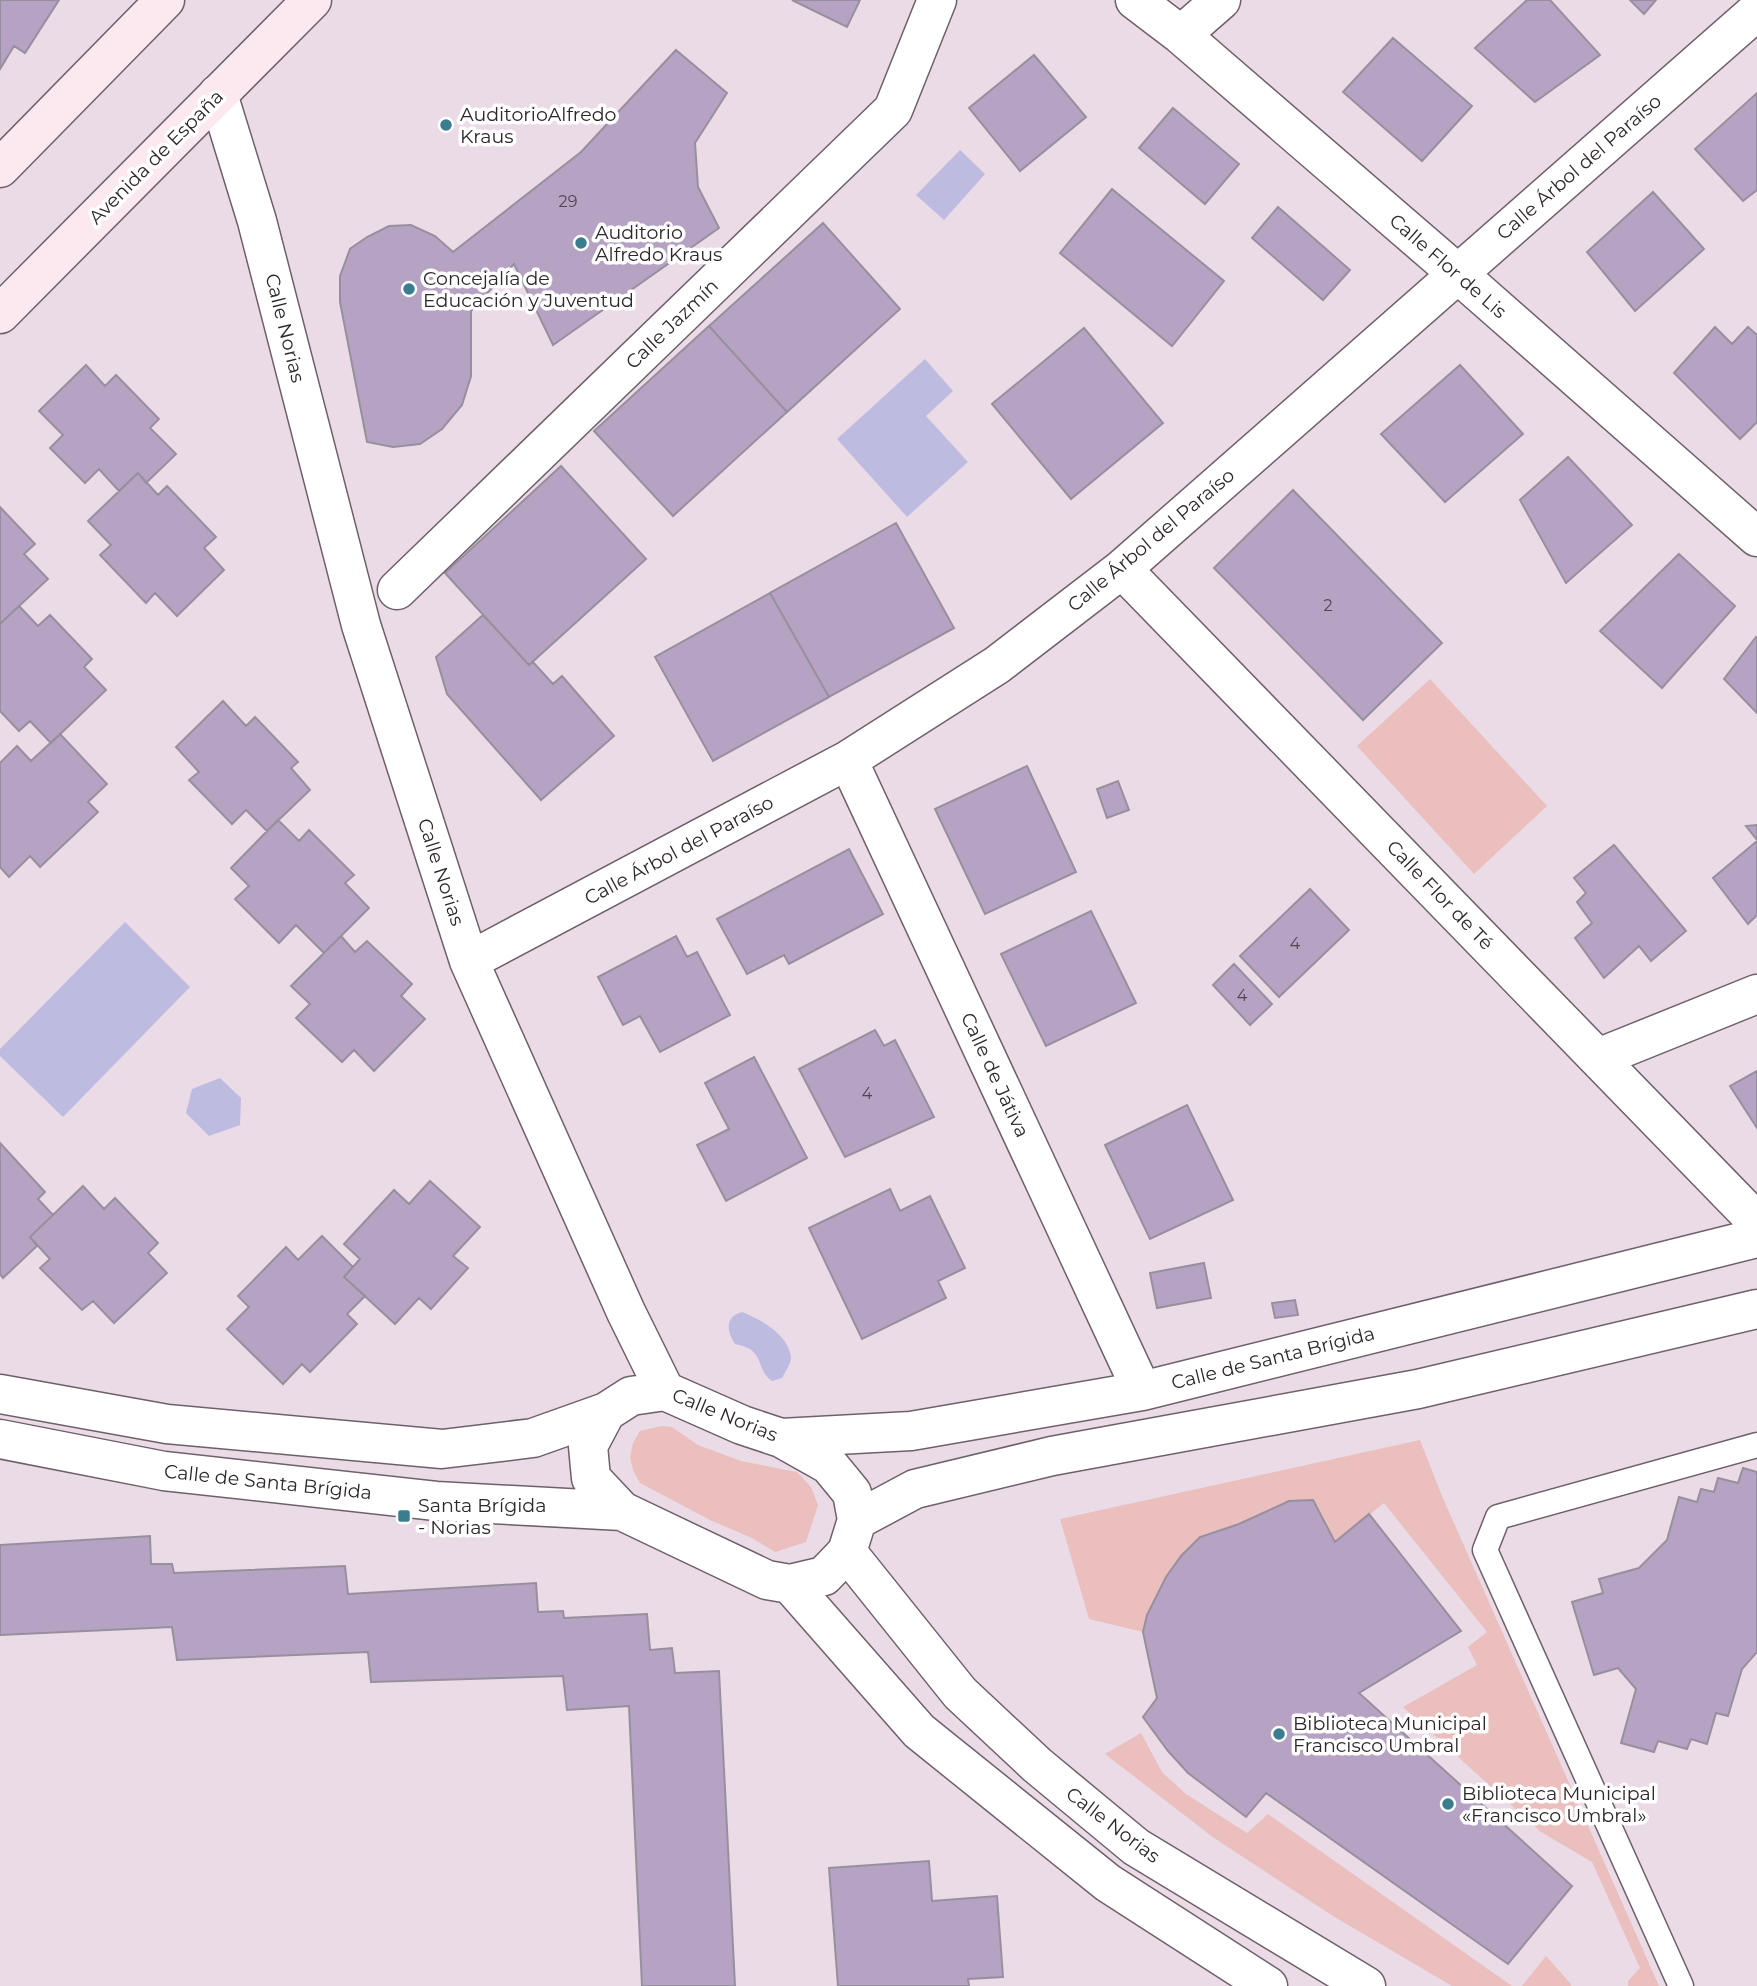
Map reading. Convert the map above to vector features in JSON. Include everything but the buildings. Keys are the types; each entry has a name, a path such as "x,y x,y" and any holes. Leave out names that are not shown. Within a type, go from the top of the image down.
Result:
{"street":[{"path":"0,168 166,0"},
{"name":"Avenida de España","path":"0,314 312,0"},
{"name":"Calle Jazmín","path":"397,590 893,110 937,0"},
{"name":"Calle Flor de Lis","path":"1135,0 1181,35 1458,274 1757,537"},
{"path":"1181,35 1221,0"},
{"name":"Calle Árbol del Paraíso","path":"469,961 848,760 997,665 1122,569 1757,11"},
{"name":"Calle Norias","path":"218,94 257,221 361,625 469,961 626,1312 665,1391 742,1425 781,1438 829,1465 852,1493 852,1536 960,1693 1037,1765 1136,1847 1366,1986"},
{"name":"Calle Flor de Té","path":"1122,569 1757,1222"},
{"name":"Calle de Játiva","path":"848,760 1142,1391"},
{"path":"1598,1058 1757,994"},
{"name":"Calle de Santa Brígida","path":"781,1438 911,1431 1142,1391 1757,1238"},
{"path":"606,1412 588,1446 591,1478 622,1511 767,1580 790,1584 824,1576 852,1536 915,1489 1052,1456 1418,1389 1757,1309"},
{"path":"0,1394 167,1424 442,1448 533,1438 606,1412 631,1396 665,1391"},
{"name":"Calle de Santa Brígida","path":"0,1439 164,1471 436,1501 622,1511"},
{"path":"790,1584 919,1731 1108,1883 1268,1986"}],"lane":[{"path":"1681,1986 1485,1550 1498,1517 1757,1445"}],"shaded area":[{"path":"1430,679 1547,806 1474,874 1357,746"},
{"path":"662,1426 672,1427 698,1445 741,1461 797,1472 811,1487 818,1505 806,1542 775,1552 640,1483 630,1457 633,1443 640,1431"},
{"path":"1420,1440 1442,1496 1659,1986 1628,1986 1628,1981 1640,1968 1592,1862 1541,1832 1403,1707 1477,1665 1468,1647 1487,1632 1384,1503 1335,1542 1289,1501 1198,1539 1170,1569 1151,1607 1143,1632 1089,1619 1060,1519"},
{"path":"1141,1733 1162,1772 1186,1794 1247,1833 1268,1814 1512,1986 1452,1986 1333,1916 1214,1838 1105,1754"},
{"path":"1546,1956 1571,1984 1571,1986 1522,1986"}],"water":[{"path":"960,150 985,174 944,220 916,195"},
{"path":"925,359 953,391 926,416 968,462 907,517 837,439"},
{"path":"125,922 190,987 63,1117 0,1056 0,1049"},
{"path":"220,1078 241,1098 240,1125 209,1136 186,1113 192,1089"},
{"path":"742,1312 765,1323 785,1341 791,1357 782,1378 772,1381 763,1371 752,1350 735,1344 729,1325 732,1317"}],"place":[{"name":"AuditorioAlfredo Kraus","path":"446,125"},
{"name":"Auditorio Alfredo Kraus","path":"581,243"},
{"name":"Concejalía de Educación y Juventud","path":"409,289"},
{"name":"Santa Brígida - Norias","path":"404,1516"},
{"name":"Biblioteca Municipal Francisco Umbral","path":"1279,1734"},
{"name":"Biblioteca Municipal «Francisco Umbral»","path":"1448,1804"}]}
